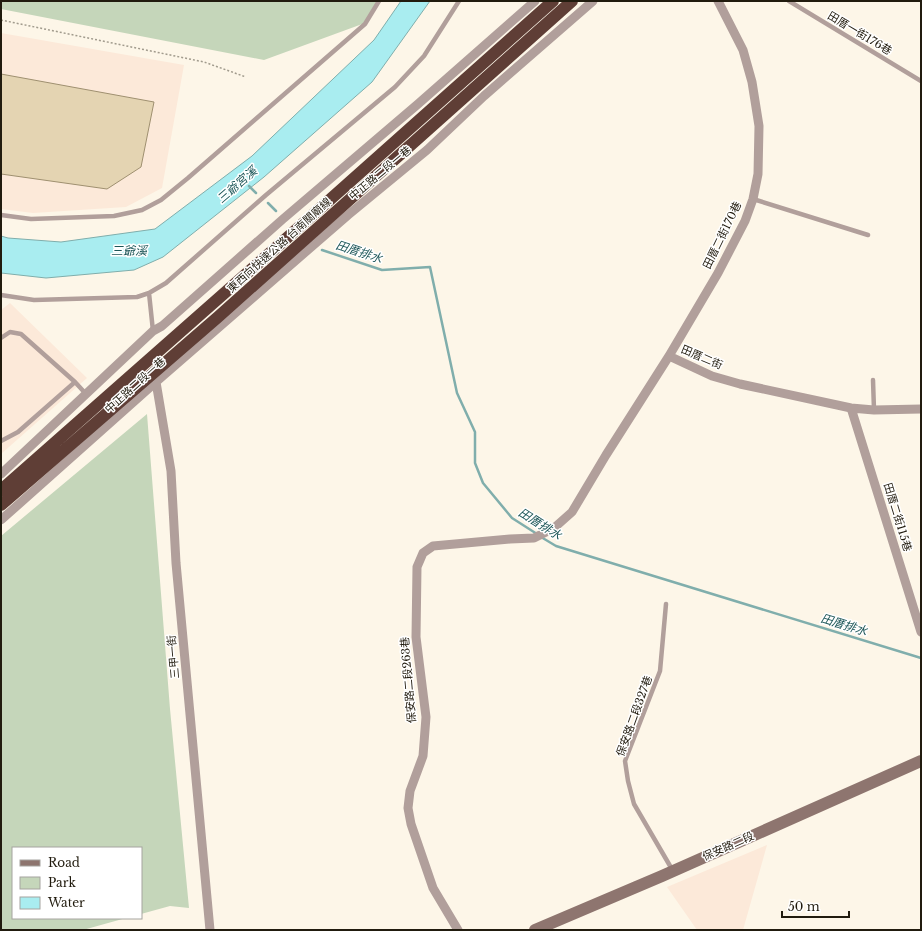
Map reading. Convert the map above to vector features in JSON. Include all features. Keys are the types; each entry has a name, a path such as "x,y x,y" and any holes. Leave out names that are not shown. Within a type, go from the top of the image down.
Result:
{"highway":[{"name":"東西向快速公路 台南關廟線","path":"1,490 279,246 553,1"},
{"name":"東西向快速公路 台南關廟線","path":"1,505 218,316 572,1"}],"street":[{"path":"1,474 153,331 162,326 535,1"},
{"name":"中正路二段一巷","path":"1,520 156,382 348,215 427,150 484,96 593,1"},
{"name":"田厝二街170巷","path":"669,356 721,267 745,222 758,174 759,126 752,82 743,50 718,1"},
{"name":"田厝二街","path":"537,536 554,528 572,512 606,455 669,356 712,376 740,384 851,408 874,410 921,409"},
{"name":"三甲一街","path":"156,382 171,470 176,563 210,930"},
{"name":"田厝二街115巷","path":"851,408 921,632"},
{"name":"保安路二段263巷","path":"458,930 433,888 411,824 408,808 410,791 423,756 426,717 416,637 417,567 423,553 433,546 537,536"},
{"name":"保安路二段","path":"535,930 673,871 921,761"}],"lane":[{"path":"1,214 31,219 114,216 142,210 161,200 365,24 379,1"},
{"path":"1,295 42,300 137,297 149,293 166,283 266,195 395,87 424,56 458,1"},
{"name":"田厝一街176巷","path":"789,1 921,81"},
{"path":"752,199 868,235"},
{"path":"149,293 153,331"},
{"path":"1,338 10,332 21,334 75,382 86,394"},
{"path":"873,380 874,410"},
{"path":"1,441 18,432 75,382"},
{"name":"保安路二段327巷","path":"666,604 660,671 625,761 634,804 673,871"}],"path":[{"path":"1,20 204,62 246,77"}],"shaded area":[{"path":"1,33 184,65 162,188 126,207 33,213 1,209"},
{"path":"10,303 87,378 1,454 1,310"},
{"path":"767,845 743,930 697,930 667,887"}],"green space":[{"path":"1,1 379,1 365,23 264,60 1,9"},
{"path":"147,414 170,709 189,908 170,906 142,914 142,847 12,847 12,919 122,919 83,930 1,930 1,536"}],"water":[{"name":"三爺溪","path":"401,1 430,1 372,82 264,177 163,257 134,270 46,278 1,273 1,236 8,238 61,242 155,229 252,156 374,40"}],"building":[{"path":"1,74 154,102 141,167 107,189 1,174"}],"waterway":[{"name":"田厝排水","path":"249,186 256,193"},
{"name":"田厝排水","path":"268,203 276,211"},
{"name":"田厝排水","path":"322,250 382,270 430,267 457,393 475,432 475,463 483,483 512,518 537,534"},
{"name":"田厝排水","path":"541,537 556,546 921,658"}],"water label":[{"name":"三爺宮溪","path":"237,185"}]}
